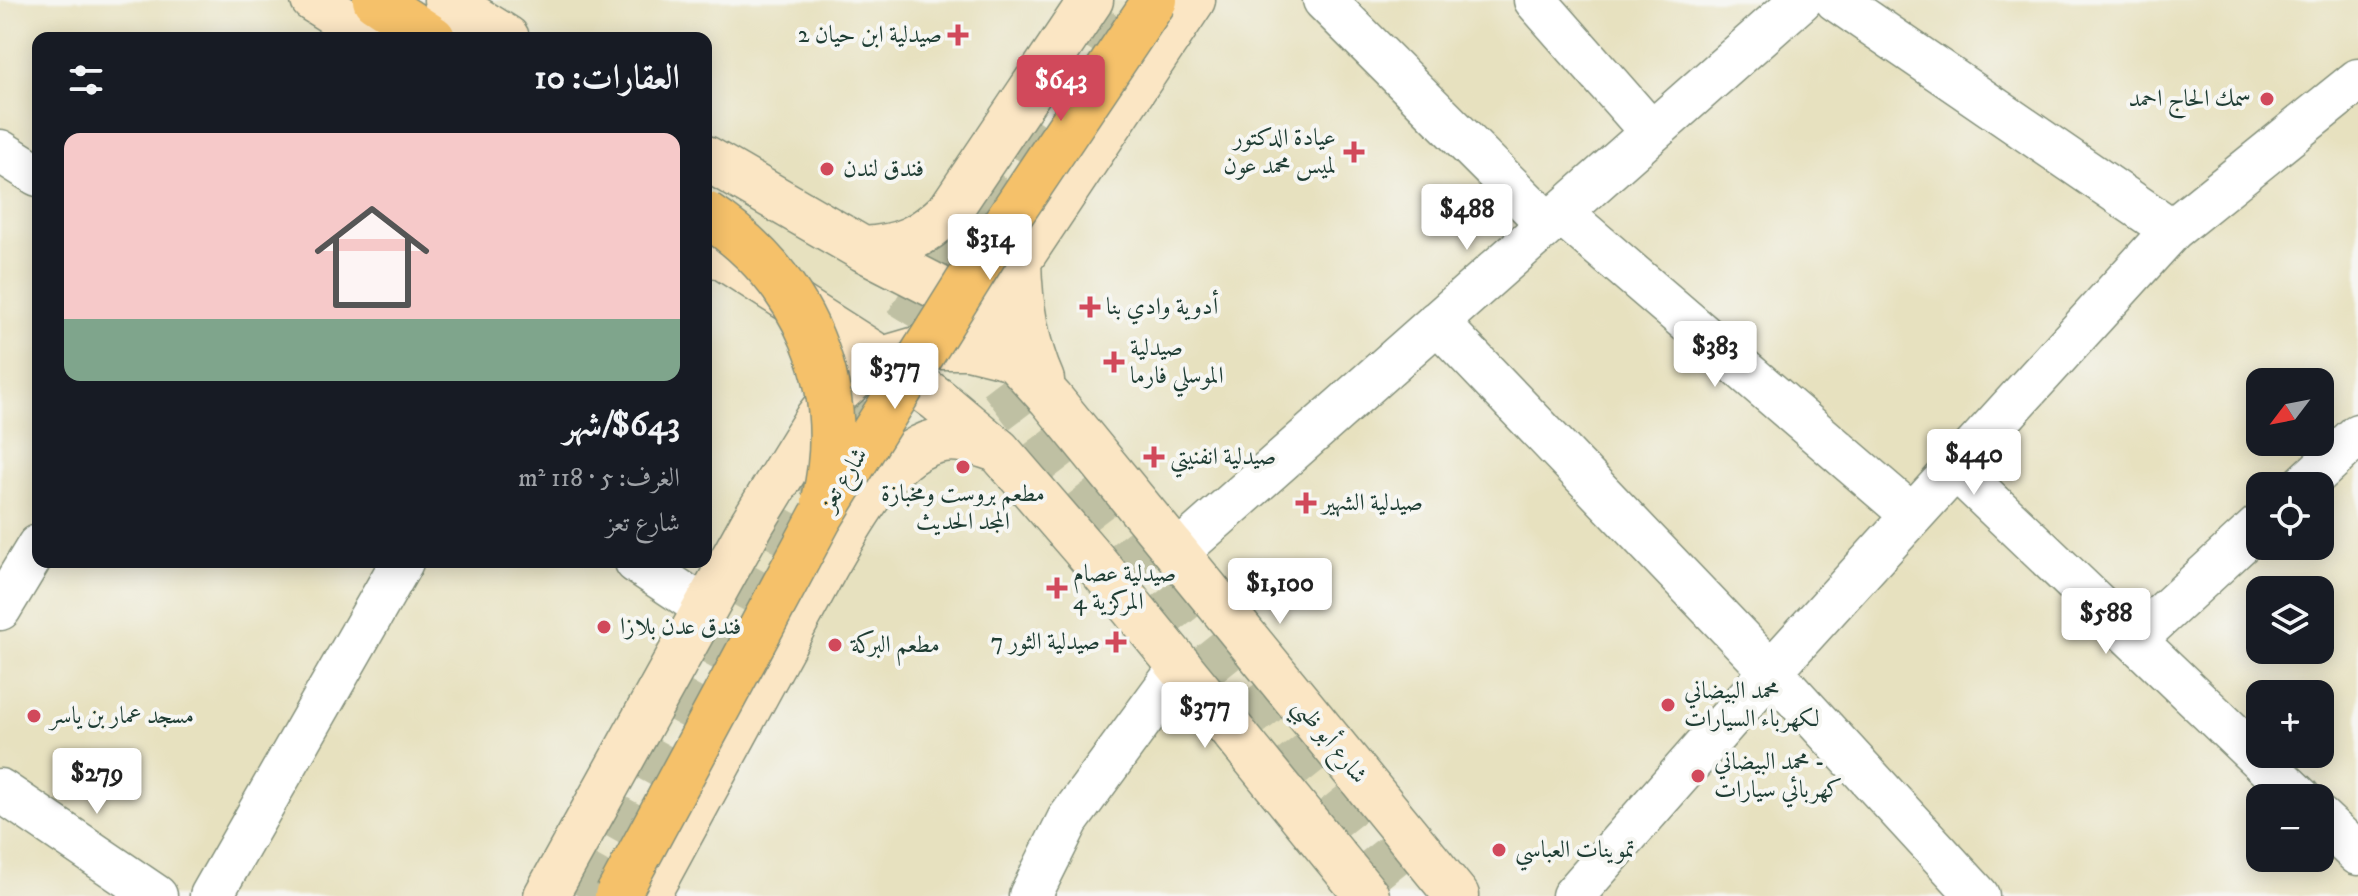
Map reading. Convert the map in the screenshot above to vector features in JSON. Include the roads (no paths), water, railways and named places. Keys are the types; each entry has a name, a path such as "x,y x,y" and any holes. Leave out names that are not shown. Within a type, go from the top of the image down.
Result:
{"main road":[{"path":"313,0 362,26 398,32"},
{"path":"446,0 497,32"},
{"path":"863,249 885,248 910,241 932,228 950,210 1091,0"},
{"name":"شارع تعز","path":"617,896 820,518 991,244 1155,0"},
{"path":"839,330 885,335 930,327 970,310 1001,284 1193,0"},
{"path":"1067,37 1061,51 1060,65 1073,91 1086,99 1114,101 1137,84"},
{"path":"712,161 863,249 937,287 970,310 1051,399"},
{"path":"712,219 751,248 784,285 810,332 825,375 831,412 832,447 820,518"},
{"path":"712,251 882,359 999,451 1095,562 1367,896"},
{"path":"1019,261 1020,297 1026,332 1036,367 1051,399"},
{"path":"759,280 801,358 808,401 802,442"},
{"path":"546,896 753,522 835,395 857,375 882,359 923,347 968,347 1017,359"},
{"name":"شارع أبو ظبي","path":"1051,399 1457,896"},
{"path":"647,896 826,566 858,512 884,477 909,454 941,440 968,441 999,451"},
{"path":"753,522 779,505 793,503 807,506 819,514 827,525 831,553 826,566"},
{"path":"1095,562 1091,540 1099,519 1109,511 1121,509 1143,513"}],"street":[{"path":"1324,0 1554,218 1912,515"},
{"path":"1535,0 1651,132"},
{"path":"1177,553 1801,0"},
{"path":"1836,0 2172,230"},
{"path":"1573,896 1771,671 2172,230 2358,80"},
{"path":"0,151 32,171"},
{"path":"1437,322 1771,671 1978,896"},
{"path":"2318,472 2358,435"},
{"path":"1955,468 2286,784"},
{"path":"2136,639 2246,538"},
{"path":"0,609 32,556"},
{"path":"211,896 399,568"},
{"path":"645,568 705,608"},
{"path":"1030,896 1068,820 1181,666"},
{"path":"0,790 156,896"}],"tunnel":[{"path":"578,896 794,507 967,225 1117,0"},
{"path":"970,322 993,371 1128,548 1405,896"}],"place":[{"name":"صيدلية ابن حيان 2","path":"958,35"},
{"name":"سمك الحاج احمد","path":"2267,99"},
{"name":"عيادة الدكتور لميس محمد عون","path":"1354,152"},
{"name":"فندق لندن","path":"827,169"},
{"name":"أدوية وادي بنا","path":"1090,307"},
{"name":"صيدلية الموسلي فارما","path":"1114,362"},
{"name":"صيدلية انفنيتي","path":"1154,457"},
{"name":"مطعم بروست ومخبازة المجد الحديث","path":"963,467"},
{"name":"صيدلية الشهير","path":"1306,503"},
{"name":"صيدلية عصام المركزية 4","path":"1057,588"},
{"name":"فندق عدن بلازا","path":"604,627"},
{"name":"صيدلية الثور 7","path":"1116,642"},
{"name":"مطعم البركة","path":"835,645"},
{"name":"محمد البيضاني لكهرباء السيارات","path":"1668,705"},
{"name":"مسجد عمار بن ياسر","path":"34,716"},
{"name":"محمد البيضاني - كهربائي سيارات","path":"1698,776"},
{"name":"تموينات العباسي","path":"1499,850"}]}
